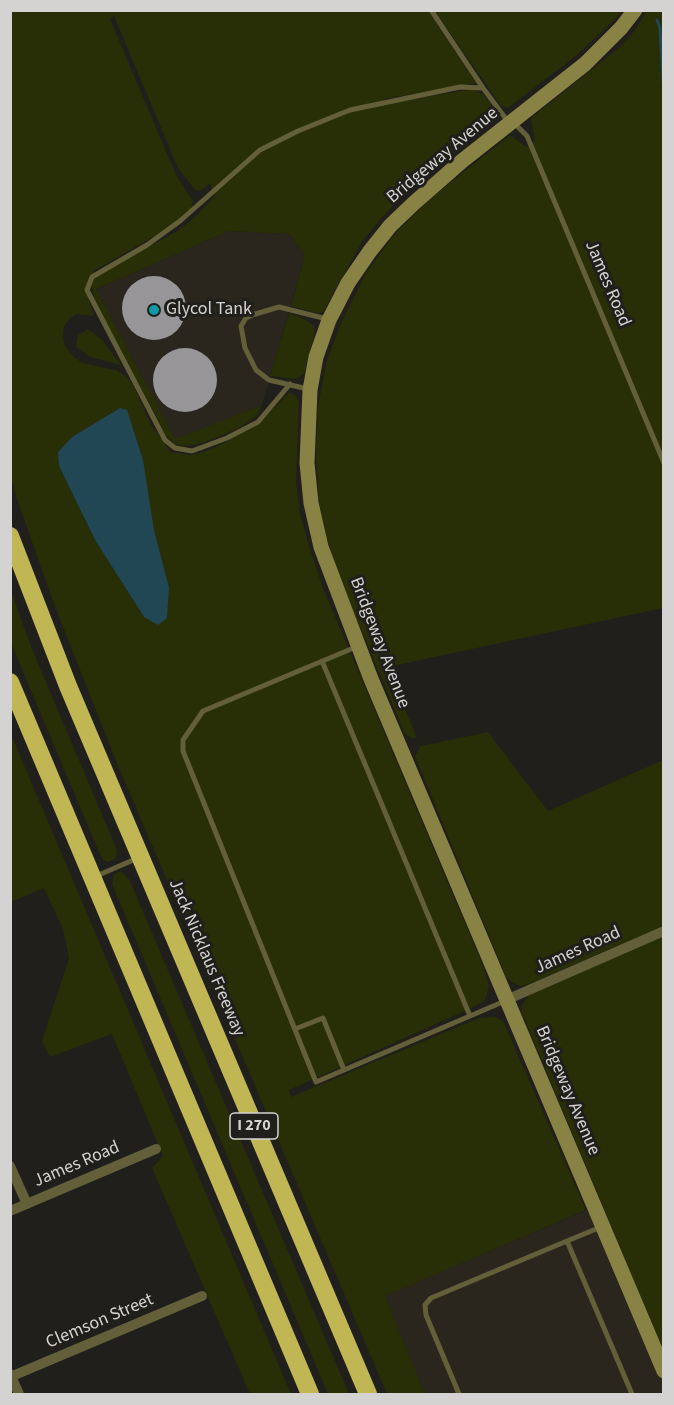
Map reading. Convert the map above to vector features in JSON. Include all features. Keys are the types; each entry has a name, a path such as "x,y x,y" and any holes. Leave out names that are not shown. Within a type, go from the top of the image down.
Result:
{"highway":[{"name":"Jack Nicklaus Freeway","path":"10,536 68,686 368,1395"},
{"name":"I 270","path":"10,682 310,1395"}],"street":[{"name":"Bridgeway Avenue","path":"635,10 621,28 585,63 462,161 390,226 348,283 329,320 316,357 310,390 307,463 311,503 321,547 358,646 663,1371"},
{"name":"James Road","path":"506,1000 663,931"},
{"name":"James Road","path":"10,1211 156,1149"},
{"path":"10,1166 27,1204"},
{"name":"Clemson Street","path":"11,1376 202,1296"},
{"path":"11,1376 19,1395"}],"lane":[{"name":"James Road","path":"431,10 483,88 511,123 527,136 663,463"},
{"path":"290,384 258,422 227,438 192,451 175,448 165,440 87,290 92,277 147,245 180,222 260,150 298,131 350,110 460,87 483,88"},
{"path":"310,390 269,380 256,370 245,348 241,326 246,318 267,309 279,307 329,320"},
{"path":"358,646 203,711 183,740 183,751 316,1082 506,1000"},
{"path":"322,661 470,1016"},
{"path":"93,877 140,857"},
{"path":"295,1029 323,1018 344,1070"},
{"path":"459,1395 426,1315 425,1305 431,1298 603,1226"},
{"path":"567,1241 632,1395"}],"shaded area":[{"path":"229,231 289,234 305,255 262,405 175,440 96,289"},
{"path":"601,1204 663,1350 663,1394 425,1394 384,1296"}],"green space":[{"path":"11,11 428,11 476,83 383,99 384,104 473,89 483,94 496,111 495,119 409,189 386,213 363,240 323,312 317,313 291,306 305,255 289,234 229,231 96,289 175,439 262,405 257,415 241,427 196,445 183,446 174,443 166,435 95,300 91,282 97,275 176,232 194,218 215,196 210,183 200,191 195,190 178,168 114,16 110,19 176,175 193,201 191,209 167,229 95,270 88,279 86,291 94,316 76,314 64,326 63,336 65,346 82,363 116,370 126,376 134,387 151,425 171,452 192,455 212,449 256,426 290,392 296,396 299,402 296,482 300,514 308,543 323,588 484,968 489,986 485,1000 478,1005 289,1090 291,1097 479,1018 495,1017 503,1021 586,1210 385,1296 425,1394 387,1394 116,761 54,604 11,477","holes":["59,466 154,530 169,587 144,617 95,540"]},
{"path":"435,11 622,11 577,55 508,108 501,106"},
{"path":"647,11 663,11 663,608 388,667 417,738 412,738 405,734 337,572 326,535 319,503 316,456 318,407 326,363 341,323 365,275 392,237 426,202 510,135 526,147 535,141 531,118 620,47 635,30"},
{"path":"289,313 314,326 315,333 304,374 296,379 270,376"},
{"path":"88,329 103,341 121,365 90,357 76,347 78,335"},
{"path":"11,591 32,649 117,850 116,858 108,862 103,860 96,845 11,643"},
{"path":"10,732 291,1394 250,1394 152,1168 163,1156 112,1034 50,1057 42,1041 69,958 63,929 44,888 11,902"},
{"path":"488,732 548,811 663,760 663,926 529,984 521,986 506,977 415,756 421,746"},
{"path":"121,871 129,879 349,1394 328,1394 112,884 114,875"},
{"path":"663,937 663,1350 522,1013 522,1005 530,994"}],"water":[{"path":"120,408 127,410 143,460 154,530 169,587 167,618 158,625 144,617 95,540 59,466 58,452 72,437"}],"building":[{"name":"Glycol Tank","path":"148,276 160,276 177,285 184,296 186,308 184,320 177,331 160,340 148,340 136,335 127,326 122,314 122,302 127,290 136,281"},
{"name":"Glycol Tank","path":"179,348 191,348 208,357 215,368 217,380 215,392 208,403 191,412 179,412 167,407 158,398 153,386 153,374 158,362 167,353"}],"waterway":[{"path":"657,20 660,28 664,95"}],"place":[{"name":"Glycol Tank","path":"154,310"}]}
